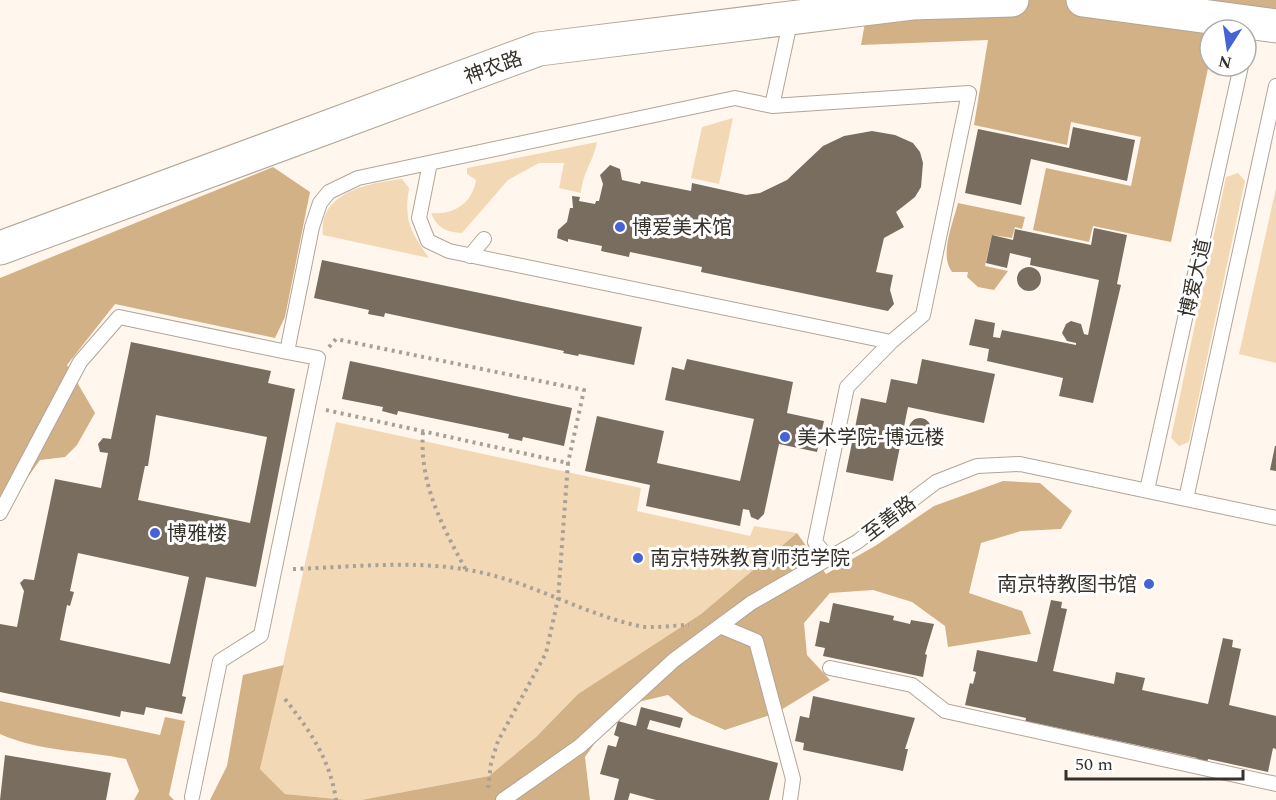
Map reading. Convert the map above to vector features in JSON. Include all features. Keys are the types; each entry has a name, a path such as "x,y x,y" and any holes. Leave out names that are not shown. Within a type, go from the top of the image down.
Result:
{"street":[{"name":"神农路","path":"0,248 539,49 912,3 1012,0"},
{"path":"1083,0 1198,20"}],"lane":[{"path":"772,106 791,18"},
{"name":"博爱大道","path":"1147,490 1238,78"},
{"name":"博爱大道","path":"1186,499 1276,86"},
{"path":"287,352 312,227 320,203 329,192 358,178 735,98 772,106 969,93 923,315 891,342 847,387 815,542 828,558"},
{"path":"430,162 419,218 428,241 449,251 891,342"},
{"path":"470,256 484,239"},
{"path":"0,513 80,362 119,317 318,358 261,634 220,661 192,798"},
{"name":"至善路","path":"503,800 580,746 674,660 751,603 857,542 936,482 977,466 1020,464 1276,518"},
{"path":"720,626 756,641 793,779 790,800"},
{"path":"830,668 912,685 945,711 1276,784"}],"path":[{"path":"318,358 336,339 584,390 568,463 558,599 546,653 498,741 491,764 487,800"},
{"path":"308,406 568,463"},
{"path":"423,432 424,472 433,503 466,570"},
{"path":"274,570 428,564 466,570 514,582 597,615 642,626 720,626"},
{"path":"285,699 316,739 333,781 336,800"}],"shaded area":[{"path":"869,0 1276,0 1276,37 1258,35 1258,18 1198,18 1198,78 1206,78 1171,242 1093,226 1089,242 1033,230 1046,168 1131,186 1141,137 1071,122 1067,145 974,125 988,40 861,45"},
{"path":"733,118 719,184 691,178 702,127"},
{"path":"597,142 581,193 559,188 564,163 539,163 508,180 462,233 451,232 443,228 431,213 455,210 471,195 476,180 467,174 467,168"},
{"path":"273,167 310,192 285,317 275,338 115,304 67,365 95,413 77,445 65,457 40,460 0,516 0,278"},
{"path":"1238,173 1245,181 1189,442 1179,446 1171,438 1226,177"},
{"path":"402,179 409,188 407,209 410,225 429,258 323,235 324,220 337,199 361,187"},
{"path":"1276,188 1276,363 1239,354"},
{"path":"958,203 1025,217 1022,229 1015,227 1012,238 992,235 985,266 1008,271 994,290 978,287 967,277 968,272 952,272 948,265 948,239"},
{"path":"336,422 641,488 637,511 750,536 754,526 797,533 701,614 578,694 536,737 489,776 361,800 285,794 260,769"},
{"path":"1003,481 1040,483 1072,511 1061,529 1021,531 981,543 969,593 1022,611 1031,634 948,647 945,626 912,602 873,590 830,593 804,623 807,655 830,680 776,713 725,730 691,715 668,695 638,702 602,733 585,757 590,800 361,800 489,776 536,737 578,694 701,614 797,533 826,574 875,546 934,506"},
{"path":"284,665 260,769 285,794 347,800 210,800 227,766 243,675"},
{"path":"0,701 160,735 165,717 185,721 169,795 174,800 134,800 139,791 126,759 46,747 0,734"}],"building":[{"path":"1073,127 1135,140 1127,181 1031,159 1021,205 965,193 978,129 1069,148"},
{"path":"872,131 895,135 913,143 920,152 923,163 921,187 915,197 896,212 904,227 884,238 876,272 893,275 890,290 894,304 888,311 701,272 702,267 630,252 629,257 601,251 602,246 568,239 568,242 557,238 558,230 567,222 570,208 573,208 572,196 580,197 579,201 595,204 599,201 603,184 600,175 610,165 620,169 622,180 640,184 641,181 691,191 692,183 746,195 760,193 787,180 823,146 844,136"},
{"path":"1094,228 1127,235 1117,284 1121,285 1093,403 1059,396 1063,378 987,361 989,349 969,345 975,319 995,323 993,337 1000,338 1002,330 1076,345 1076,343 1067,341 1062,333 1066,324 1071,321 1081,324 1084,334 1088,335 1099,280 1030,265 1031,258 1010,253 1007,268 986,263 992,235 1013,240 1015,229 1091,245"},
{"path":"322,260 642,327 634,365 563,353 564,351 385,313 384,317 368,314 369,310 314,298"},
{"path":"1029,267 1034,268 1040,274 1040,284 1034,290 1029,291 1024,290 1018,284 1017,279 1018,274 1024,268"},
{"name":"博雅楼","path":"131,342 271,371 268,383 295,389 256,587 206,577 182,696 186,697 182,714 146,707 144,715 121,711 120,717 0,692 0,624 17,627 24,591 20,583 24,579 34,580 55,479 101,488 108,453 100,452 98,444 103,438 111,439","holes":["156,415 267,437 250,523 138,500 145,466 148,466","78,553 189,577 170,664 60,640 67,605 70,606 74,592 70,591"]},
{"name":"美术学院-博远楼","path":"687,359 793,382 787,413 824,421 817,452 779,444 764,514 758,520 751,517 749,510 743,509 740,526 646,506 650,485 585,471 597,416 664,431 657,463 740,481 754,419 665,400 672,367 684,370"},
{"path":"922,359 995,374 984,423 908,407 893,481 846,472 861,398 886,403 891,379 917,384"},
{"path":"350,361 572,408 564,446 523,437 522,441 508,438 509,434 398,411 397,415 382,411 383,407 342,399"},
{"path":"916,418 924,418 931,425 931,433 924,440 916,440 909,433 909,425"},
{"path":"1276,446 1276,471 1270,470"},
{"path":"1051,600 1062,602 1061,608 1067,609 1053,671 1114,684 1116,672 1145,678 1142,690 1208,704 1223,638 1233,640 1232,647 1241,649 1229,705 1276,716 1276,749 1273,748 1268,772 1208,759 1207,764 1196,761 1197,758 1035,723 1034,725 1025,723 1026,718 965,705 970,683 973,684 976,672 973,671 977,650 1037,662"},
{"path":"833,603 894,616 893,620 910,624 911,620 934,624 925,654 927,655 923,677 823,656 825,648 815,646 820,621 829,623"},
{"path":"813,696 915,718 905,749 908,749 903,771 803,750 804,743 795,741 800,716 809,718"},
{"path":"641,707 683,718 680,728 650,720 647,729 778,763 769,800 656,800 630,793 628,800 614,800 619,779 600,774 608,745 616,747 619,737 614,735 618,721 636,726"},
{"path":"5,755 111,773 106,800 0,800"}],"place":[{"name":"博爱美术馆","path":"620,227"},
{"name":"美术学院-博远楼","path":"785,437"},
{"name":"博雅楼","path":"155,533"},
{"name":"南京特殊教育师范学院","path":"638,558"},
{"name":"南京特教图书馆","path":"1149,584"}]}
